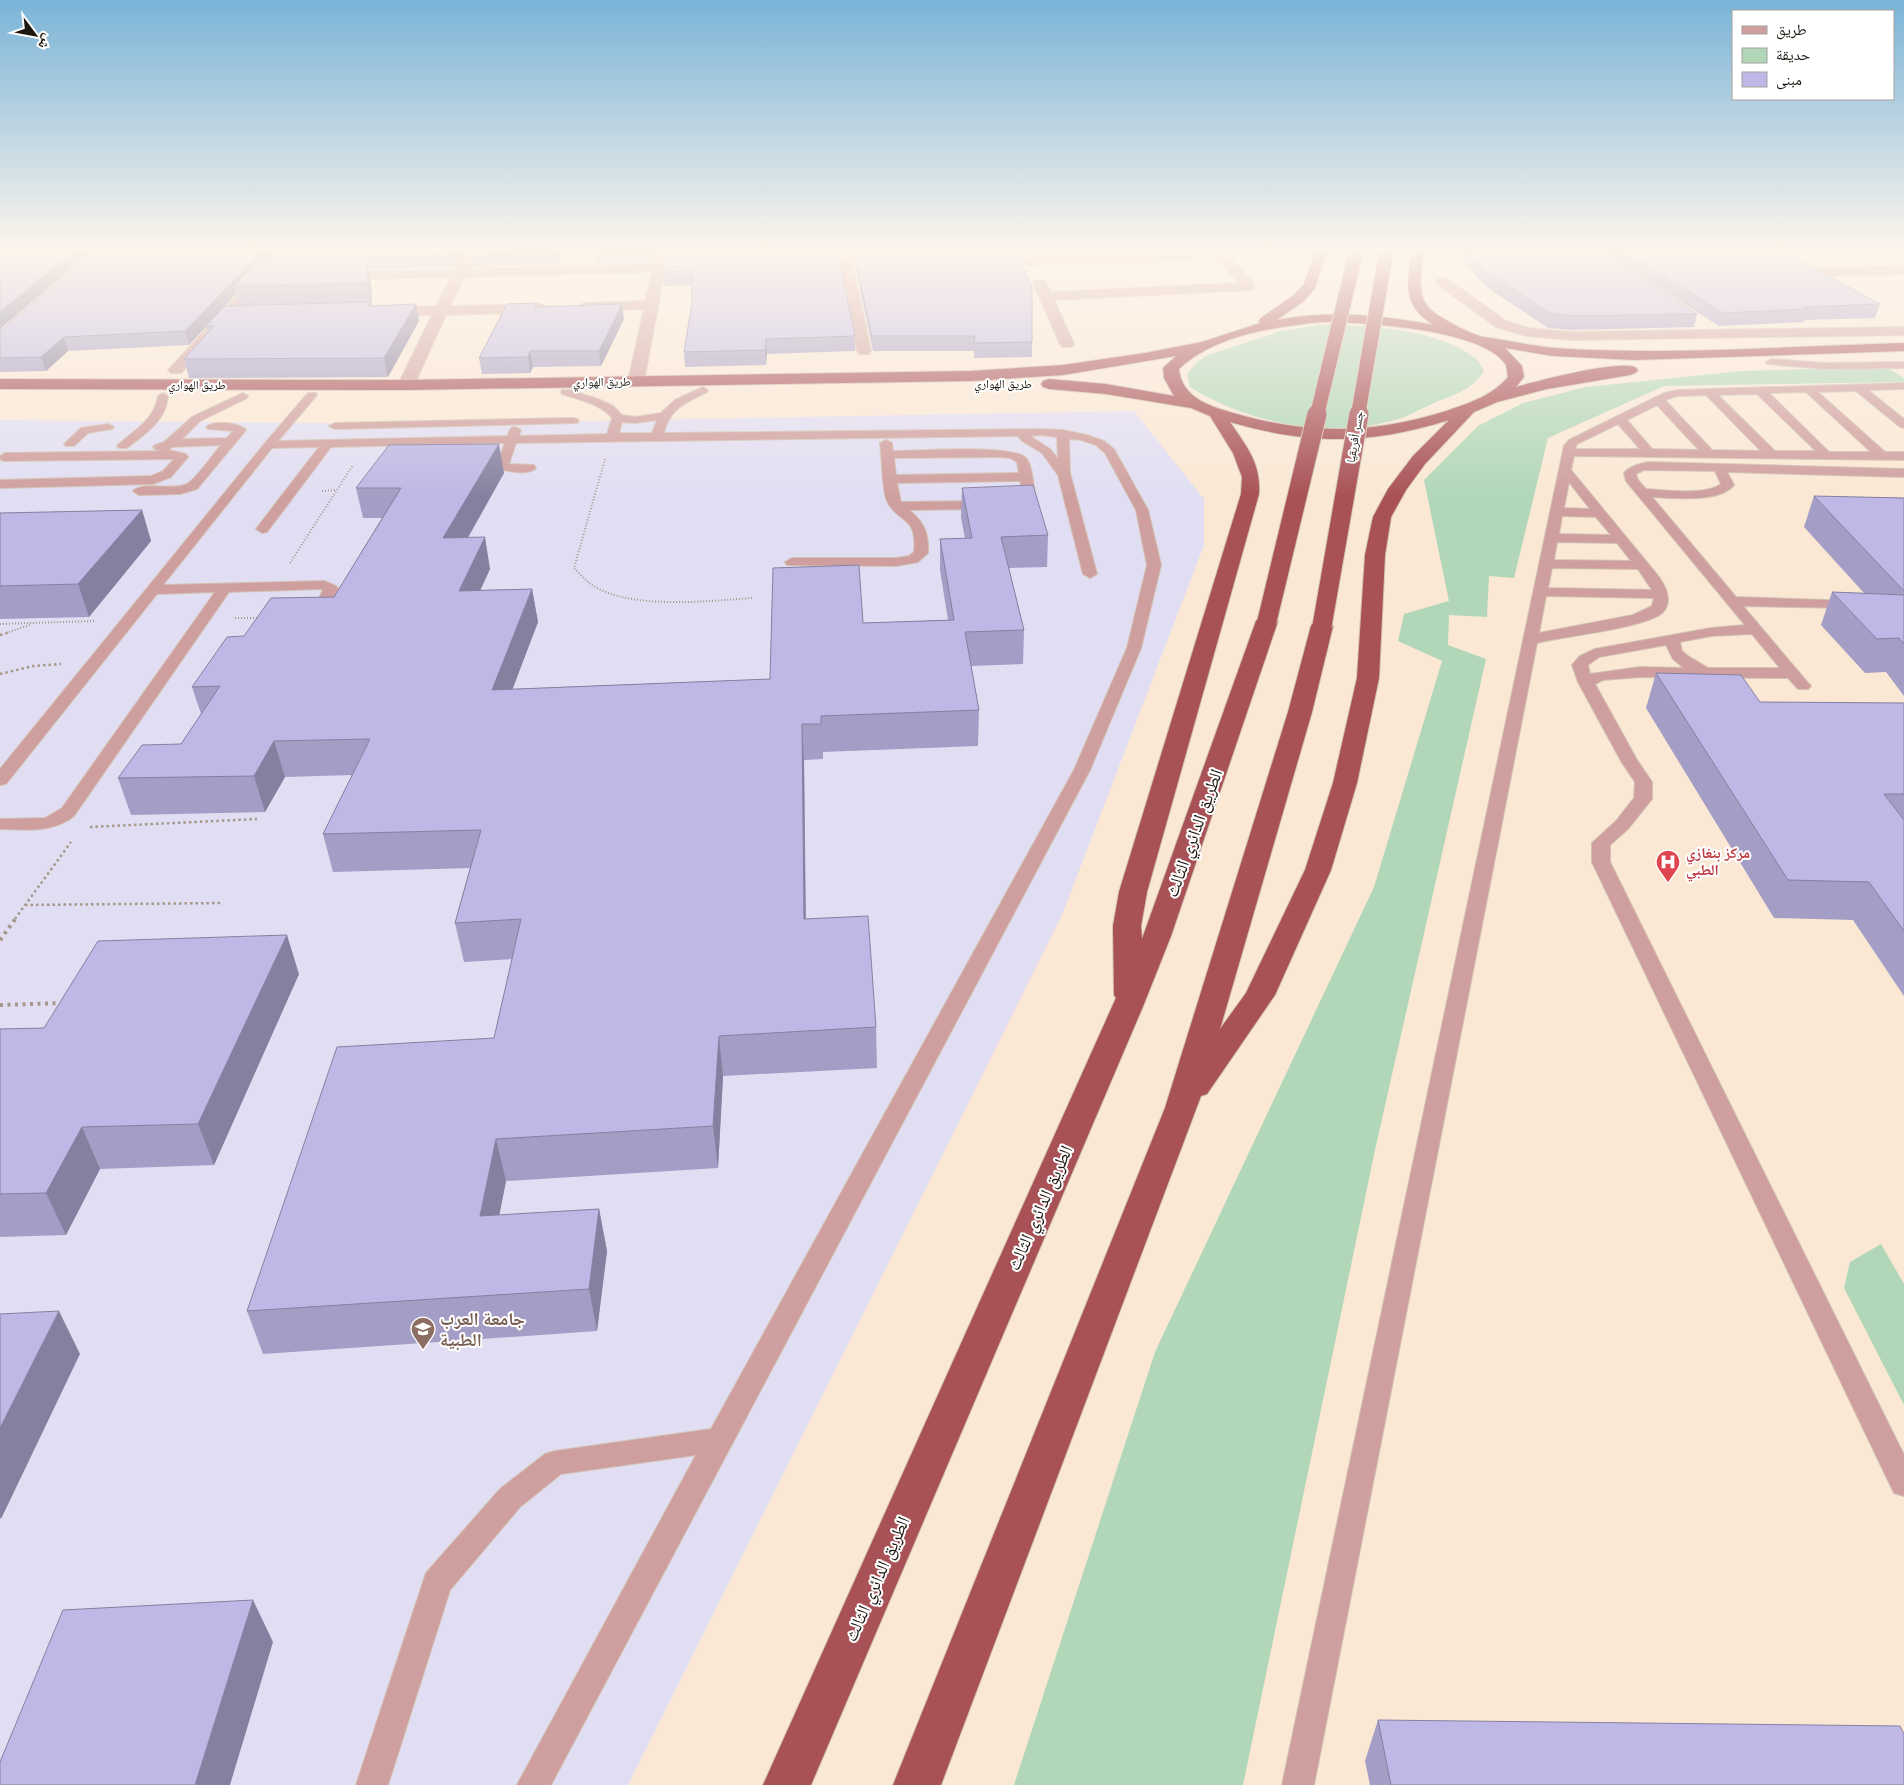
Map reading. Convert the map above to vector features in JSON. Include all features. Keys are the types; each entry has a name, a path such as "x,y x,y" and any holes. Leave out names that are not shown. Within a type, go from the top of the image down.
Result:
{"highway":[{"path":"1245,331 1202,346 1180,359 1171,368 1171,379 1178,392 1195,404 1254,425 1293,433 1337,437 1370,435 1401,430 1532,386 1607,372 1699,364 1904,358"},
{"name":"الطريق الدائري الثالث","path":"787,1785 1129,1004 1160,927 1267,620 1337,331"},
{"name":"جسر أفريقيا","path":"1181,1108 1300,712 1322,626 1373,331"},
{"path":"1442,331 1553,352 1599,355 1634,356 1904,347"},
{"path":"1459,331 1504,355 1514,366 1516,377 1507,389 1497,397"},
{"name":"طريق الهواري","path":"0,384 406,385 1026,373 1109,364 1202,346"},
{"name":"طريق الهواري","path":"0,396 243,396 1056,384 1106,389 1195,404"},
{"path":"916,1785 1181,1108 1260,994 1318,870 1345,784 1368,678 1376,555 1382,517 1397,489 1419,460 1470,408"},
{"path":"1129,1004 1127,926 1133,892 1250,494 1251,477 1242,453 1216,413"}],"street":[{"path":"176,370 213,331"},
{"path":"406,385 431,331"},
{"path":"636,381 646,331"},
{"path":"860,331 864,350"},
{"path":"1062,331 1067,344"},
{"path":"1524,331 1572,336 1885,331"},
{"path":"1714,331 1718,334"}],"lane":[{"path":"1771,362 1826,366 1904,365"},
{"path":"1298,1785 1556,512 1573,442 1668,395 1678,393 1904,386"},
{"path":"1859,388 1904,424"},
{"path":"1809,389 1882,456"},
{"path":"657,437 663,416 674,406 703,390"},
{"path":"1758,390 1826,455"},
{"path":"1708,391 1772,455"},
{"path":"566,392 610,409 618,418 635,420 663,416"},
{"path":"0,780 269,444 312,395"},
{"path":"99,482 120,448 157,416 162,409 163,396"},
{"path":"159,454 186,426 210,411 243,396"},
{"path":"1659,400 1709,454"},
{"path":"612,437 618,418"},
{"path":"1620,419 1649,453"},
{"path":"515,431 573,421"},
{"path":"146,427 186,426"},
{"path":"0,494 186,489 193,486 240,430 232,427 212,426"},
{"path":"62,444 85,430 108,427"},
{"path":"269,444 332,435 515,431 612,437 1064,433 1092,440 1110,451 1142,510 1154,565 1134,648 1082,770 533,1785"},
{"path":"515,431 502,466 530,468"},
{"path":"1021,432 1028,441 1046,451 1054,464 1064,473"},
{"path":"1064,433 1064,473 1090,574"},
{"path":"792,562 896,562 918,556 922,550 919,528 915,520 897,506 893,500 885,434"},
{"path":"262,529 332,435"},
{"path":"3,460 66,456 120,448 153,448 181,442 232,441"},
{"path":"0,445 89,443"},
{"path":"3,460 18,445"},
{"path":"0,484 147,481 166,474 182,456 120,448"},
{"path":"1567,461 1649,453 1904,456"},
{"path":"888,455 1006,454 1022,460 1026,478 1028,498 1020,504 897,506"},
{"path":"39,483 66,456"},
{"path":"1531,640 1556,633 1635,620 1649,615 1658,609 1661,594 1654,580 1600,513 1567,461"},
{"path":"1803,686 1629,477 1630,472 1641,467 1903,474"},
{"path":"1642,493 1703,493 1720,491 1728,485 1719,468"},
{"path":"891,479 1026,478"},
{"path":"1556,512 1600,513"},
{"path":"1552,538 1621,539"},
{"path":"1546,564 1642,565"},
{"path":"152,590 318,585 329,587 331,592 323,604"},
{"path":"0,824 40,824 56,820 68,812 225,588"},
{"path":"1541,592 1661,594"},
{"path":"1732,601 1857,604"},
{"path":"1755,629 1718,632 1595,653 1585,659 1580,665 1586,682 1629,761 1644,782 1643,799 1622,825 1601,843 1601,862 1904,1484"},
{"path":"1672,639 1674,650 1679,657 1705,672"},
{"path":"1586,682 1600,676 1640,672 1792,673"},
{"path":"372,1785 437,1583 510,1498 555,1463 720,1440"}],"path":[{"path":"612,437 574,568 580,576 589,584 602,590 638,599 659,601 752,598"},
{"path":"275,586 354,463"},
{"path":"204,618 262,618"},
{"path":"0,624 96,621 90,628"},
{"path":"0,635 34,623"},
{"path":"0,674 33,666 62,664 56,671"},
{"path":"56,820 63,824 82,827 257,820"},
{"path":"0,940 82,827"},
{"path":"25,905 223,903"},
{"path":"0,1005 65,1003"}],"shaded area":[{"name":"جامعة العرب الطبية","path":"1134,411 1204,499 1204,545 1062,915 628,1785 0,1785 0,420 422,424"}],"green space":[{"path":"1280,331 1406,331 1442,340 1460,348 1476,359 1484,371 1475,382 1462,391 1400,419 1363,427 1312,427 1260,418 1212,399 1190,387 1187,374 1197,362 1208,355"},
{"path":"1886,367 1904,378 1904,382 1664,386 1548,438 1514,578 1489,576 1487,617 1449,615 1448,645 1486,659 1375,1150 1243,1785 1014,1785 1155,1352 1374,887 1442,661 1398,641 1404,614 1449,601 1424,480 1478,426 1523,403 1586,387 1742,371"},
{"path":"1881,1244 1904,1284 1904,1405 1844,1288 1850,1262"}],"building":[{"path":"0,331 179,331 64,337 41,357 0,358"},
{"path":"209,331 400,331 384,358 184,359"},
{"path":"493,331 609,331 599,351 530,351 528,357 479,358"},
{"path":"687,331 854,331 855,336 766,339 765,350 684,352"},
{"path":"871,331 1032,331 1032,342 974,343 975,336 872,336"},
{"path":"499,444 443,538 485,537 459,591 532,589 492,690 770,679 773,568 859,565 863,623 954,620 940,539 972,538 962,488 1033,485 1048,535 1001,537 1024,630 965,632 979,710 821,716 821,724 802,724 804,919 868,916 876,1027 719,1036 713,1126 496,1139 480,1216 599,1209 589,1289 247,1311 337,1047 494,1038 521,919 455,923 481,830 323,834 370,739 274,741 254,776 118,778 142,745 181,744 220,686 192,687 227,637 244,636 271,598 334,597 401,488 356,488 389,445"},
{"path":"1814,496 1904,498 1904,591"},
{"path":"142,510 78,584 0,586 0,513"},
{"path":"1832,592 1904,595 1904,644 1899,638 1877,639"},
{"path":"1656,673 1741,675 1760,702 1904,703 1904,794 1884,794 1904,820 1904,931 1869,882 1788,880"},
{"path":"287,935 198,1124 82,1127 46,1193 0,1194 0,1029 44,1028 98,941"},
{"path":"59,1311 0,1428 0,1314"},
{"path":"253,1600 195,1785 0,1785 0,1762 63,1610"},
{"path":"1378,1720 1900,1726 1904,1734 1904,1785 1391,1785"}],"place":[{"name":"مركز بنغازي الطبي","path":"1668,883"},
{"name":"جامعة العرب الطبية","path":"423,1350"}]}
